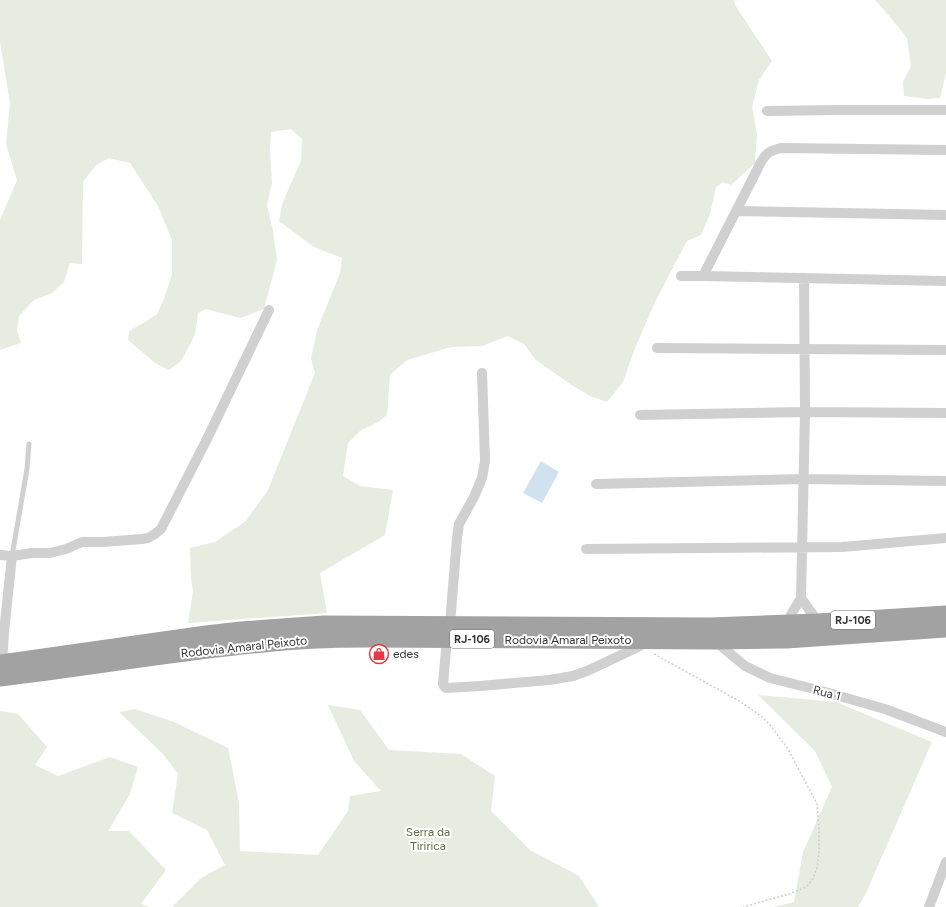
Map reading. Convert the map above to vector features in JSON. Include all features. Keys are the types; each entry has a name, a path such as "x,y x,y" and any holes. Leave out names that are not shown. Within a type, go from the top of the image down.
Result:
{"highway":[{"name":"Rodovia Amaral Peixoto","path":"1,668 99,666 182,653 263,644 448,632 710,626 818,622 946,614"},
{"name":"Rodovia Amaral Peixoto","path":"448,632 607,640 643,644 786,640 946,629"}],"street":[{"path":"767,111 946,110"},
{"path":"703,276 761,162 765,155 769,152 781,148 946,150"},
{"path":"736,211 946,215"},
{"path":"681,276 946,281"},
{"path":"786,623 801,598 805,412 804,278"},
{"path":"0,555 12,556 50,552 66,549 82,542 142,539 148,538 155,534 161,528 207,439 269,310"},
{"path":"656,348 946,350"},
{"path":"482,373 485,461 482,478 474,497 459,524 444,686 446,688 573,676 587,671 643,644"},
{"path":"640,415 805,412 946,413"},
{"path":"596,484 804,479 946,481"},
{"path":"586,549 842,547 946,538"},
{"path":"1,668 12,556"},
{"path":"801,598 818,622"},
{"path":"607,640 619,656"},
{"name":"Rua 1","path":"715,641 745,666 770,678 886,709 946,732"},
{"path":"929,907 946,862"}],"lane":[{"path":"12,556 27,470 29,444"}],"path":[{"path":"643,644 658,656 741,702 761,716 770,725 788,749 817,804 819,852 817,868 813,879 806,887 789,894 743,907"}],"green space":[{"path":"0,0 734,0 735,5 772,61 759,80 752,107 757,135 755,163 731,185 723,182 716,187 710,214 701,235 687,241 655,302 635,348 623,382 607,402 590,396 570,384 536,360 524,344 508,336 482,346 451,347 407,360 390,375 387,415 378,422 360,431 348,443 343,476 360,486 393,490 385,535 320,573 327,613 188,623 193,591 190,548 215,542 246,521 268,490 315,373 311,359 317,330 340,273 342,258 314,247 279,221 282,205 301,161 302,139 291,129 271,132 270,150 272,183 267,205 273,231 277,260 264,309 240,318 206,309 198,313 195,335 181,361 169,370 155,363 128,340 129,331 157,314 164,299 172,274 172,240 158,206 130,163 109,158 96,165 83,182 82,264 70,263 64,282 52,293 34,300 19,316 17,330 21,343 0,350 0,220 17,180 6,144 10,104 0,42"},
{"path":"875,0 946,0 946,73 940,98 927,99 904,96 903,82 911,66 907,38"},
{"path":"758,695 836,702 932,742 866,893 858,907 774,907 794,902 803,852 832,787 815,751"},
{"name":"Serra da Tiririca","path":"328,705 360,710 389,750 461,754 495,776 491,811 530,850 579,876 599,907 172,907 201,878 225,865 207,830 172,813 178,774 163,754 119,712 135,709 174,722 228,748 239,802 240,851 318,855 348,811 350,796 381,791 354,761"},
{"path":"0,711 18,714 47,747 35,765 58,776 110,757 138,767 130,794 108,831 129,831 166,870 141,904 149,907 0,907"}],"water":[{"path":"541,461 559,472 542,503 523,493"}],"place":[{"name":"edes","path":"379,654"}]}
